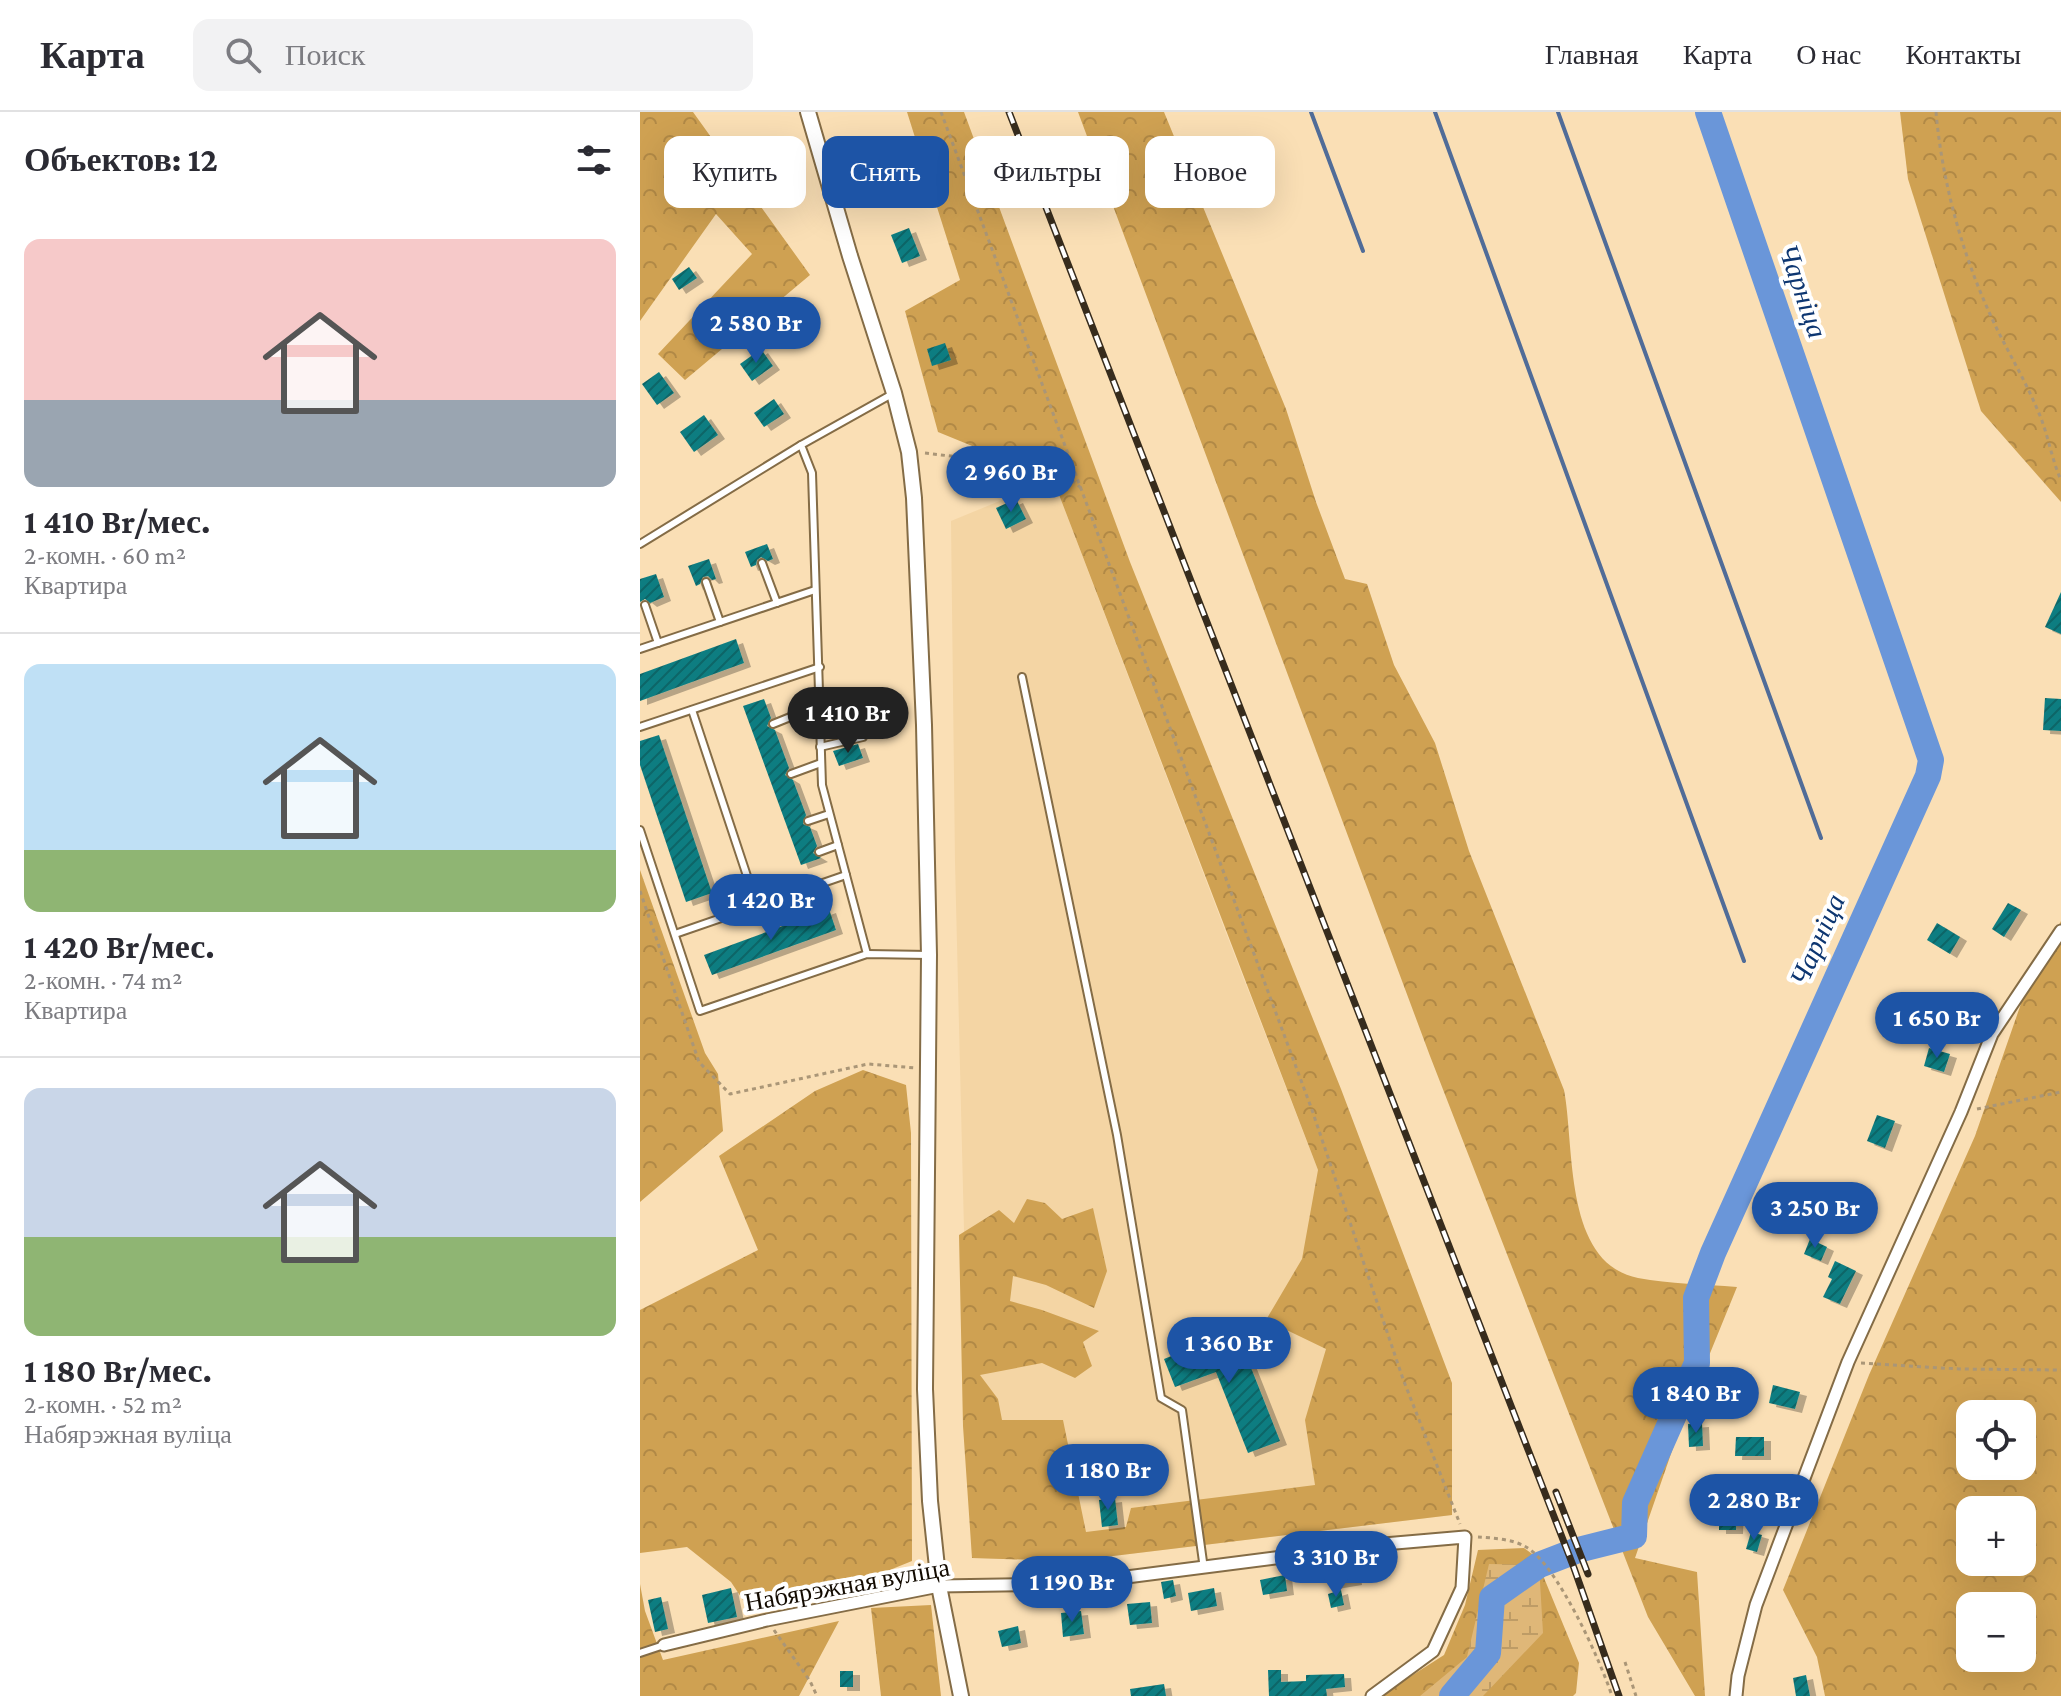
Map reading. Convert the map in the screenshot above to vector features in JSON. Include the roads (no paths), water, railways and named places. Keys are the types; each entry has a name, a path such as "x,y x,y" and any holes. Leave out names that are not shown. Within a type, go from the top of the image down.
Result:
{"street":[{"path":"808,112 894,393 909,452 914,498 924,725 929,955 925,1389 930,1501 939,1586 961,1696"},
{"path":"1736,1696 1756,1605 1848,1362 1961,1112 1992,1034 2061,931"},
{"name":"Набярэжная вуліца","path":"664,1645 767,1620 939,1586 1072,1584 1384,1544 1465,1537 1462,1588 1433,1651 1372,1696"}],"lane":[{"path":"640,544 801,445 894,393"},
{"path":"801,445 812,473 822,785 867,954"},
{"path":"762,563 777,603"},
{"path":"706,582 720,622"},
{"path":"640,649 815,590"},
{"path":"645,605 658,643"},
{"path":"640,727 820,667"},
{"path":"1022,677 1117,1135 1161,1398 1182,1410 1204,1569"},
{"path":"773,724 820,705"},
{"path":"692,710 753,894"},
{"path":"820,747 863,737"},
{"path":"791,774 821,763"},
{"path":"808,821 829,814"},
{"path":"640,830 700,1011 867,954 929,955"},
{"path":"819,852 838,845"},
{"path":"675,934 846,875"},
{"path":"640,1653 664,1645"}],"waterway":[{"path":"1311,112 1363,251"},
{"path":"1435,112 1744,961"},
{"path":"1558,112 1821,838"},
{"name":"Чарніца","path":"1452,1696 1488,1653 1492,1598 1539,1565 1578,1550 1634,1536 1635,1503 1697,1363 1696,1298 1713,1253 1928,776 1931,760 1708,112"}],"railway":[{"path":"1009,112 1574,1568 1619,1696"},
{"path":"1556,1492 1588,1574"}]}
